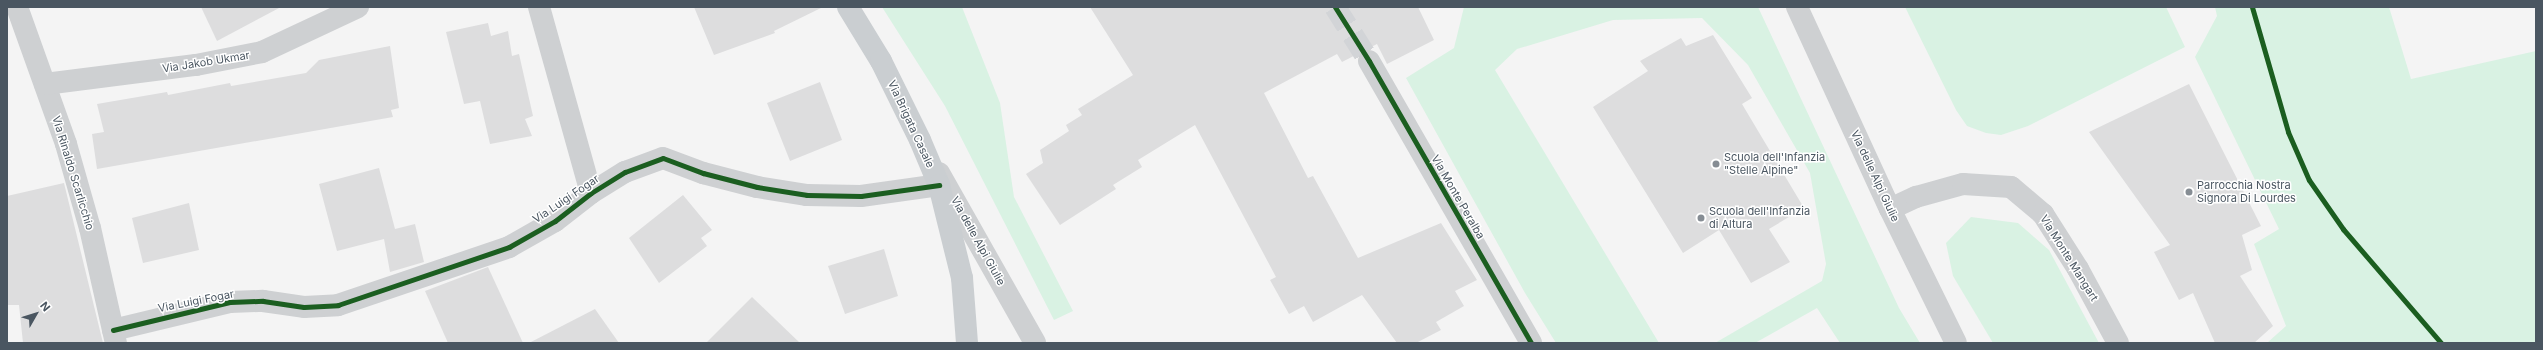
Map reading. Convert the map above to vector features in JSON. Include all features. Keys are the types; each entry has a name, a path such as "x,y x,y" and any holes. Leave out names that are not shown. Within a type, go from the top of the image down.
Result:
{"main road":[{"name":"Via Brigata Casale","path":"848,7 881,61 920,140 939,185 962,278 967,343"}],"street":[{"name":"Via Rinaldo Scarlicchio","path":"17,7 66,144 90,228 114,336"},
{"name":"Via Jakob Ukmar","path":"45,84 196,65 262,52 358,7"},
{"path":"539,7 591,193"},
{"name":"Via delle Alpi Giulie","path":"1797,7 1890,209 1956,343"},
{"name":"Via Monte Peralba","path":"1369,61 1531,343"},
{"name":"Via delle Alpi Giulie","path":"920,140 1035,343"},
{"name":"Via Luigi Fogar","path":"114,336 230,302 263,301 304,306 338,305 509,247 555,221 591,193 625,172 663,158 703,173 757,187 807,195 861,196 939,185"},
{"name":"Via Monte Mangart","path":"1890,209 1916,197 1963,184 2012,187 2043,214 2078,269 2118,343"}],"green space":[{"path":"882,7 962,7 1000,103 1014,197 1073,311 1054,320 945,106"},
{"path":"1464,7 1758,7 1899,308 1920,343 1840,343 1817,308 1755,343 1715,343 1822,281 1826,264 1810,173 1748,65 1702,18 1613,20 1517,49 1495,70 1659,343 1556,343 1525,293 1406,78 1454,48"},
{"path":"1905,7 2166,7 2185,47 2028,126 2001,135 1986,133 1967,126 1956,110"},
{"path":"2215,7 2389,7 2411,79 2536,51 2536,343 2267,343 2286,326 2254,244 2279,229 2195,57 2217,16"},
{"path":"1971,217 2018,223 2049,250 2099,343 1993,343 1953,276 1946,243"}],"building":[{"path":"201,7 281,7 217,41"},
{"path":"694,7 823,7 774,31 775,33 714,55"},
{"path":"1090,7 1418,7 1434,40 1387,64 1377,44 1342,62 1337,54 1264,93 1308,178 1313,176 1358,258 1441,223 1477,280 1455,291 1464,306 1436,322 1441,330 1416,343 1397,343 1362,295 1313,322 1304,306 1289,314 1270,280 1276,277 1195,125 1138,160 1142,167 1113,185 1116,189 1060,225 1026,174 1043,163 1040,150 1069,131 1066,125 1082,115 1078,109 1133,75"},
{"path":"488,23 491,36 508,31 512,56 519,54 533,116 525,119 532,136 490,144 480,101 464,104 446,32"},
{"name":"Scuola dell'Infanzia \"Stelle Alpine\"","path":"1713,35 1752,98 1742,104 1804,208 1769,229 1790,262 1751,283 1719,230 1683,253 1593,107 1648,71 1640,61 1681,38 1686,46"},
{"path":"390,46 399,108 391,110 393,117 97,169 92,134 104,132 97,104 167,92 168,95 230,83 231,86 306,73 319,60"},
{"path":"820,82 842,140 790,161 767,103"},
{"name":"Parrocchia Nostra Signora Di Lourdes","path":"2189,84 2261,226 2242,235 2252,270 2240,276 2273,326 2254,343 2215,343 2193,293 2179,300 2154,252 2170,245 2089,132"},
{"path":"379,168 395,229 415,224 424,262 390,272 384,239 337,251 319,184"},
{"path":"64,183 103,343 23,343 19,305 7,305 7,196"},
{"path":"683,195 712,230 701,238 707,246 659,283 629,238"},
{"path":"189,203 199,250 143,263 132,218"},
{"path":"884,249 898,296 845,314 828,266"},
{"path":"488,267 523,343 448,343 425,291"},
{"path":"752,297 800,343 706,343"},
{"path":"595,309 619,343 529,343"}],"tunnel":[{"path":"1335,7 1369,61"}],"cycle path":[{"path":"1335,7 1369,61 1531,343"},
{"path":"2252,7 2288,132 2309,180 2343,229 2441,343"},
{"path":"113,330 230,302 263,301 304,307 338,305 509,247 555,221 591,193 625,172 663,158 703,173 757,187 807,195 861,196 939,185"}],"place":[{"name":"Scuola dell'Infanzia \"Stelle Alpine\"","path":"1716,164"},
{"name":"Parrocchia Nostra Signora Di Lourdes","path":"2189,192"},
{"name":"Scuola dell'Infanzia di Altura","path":"1701,218"}]}
